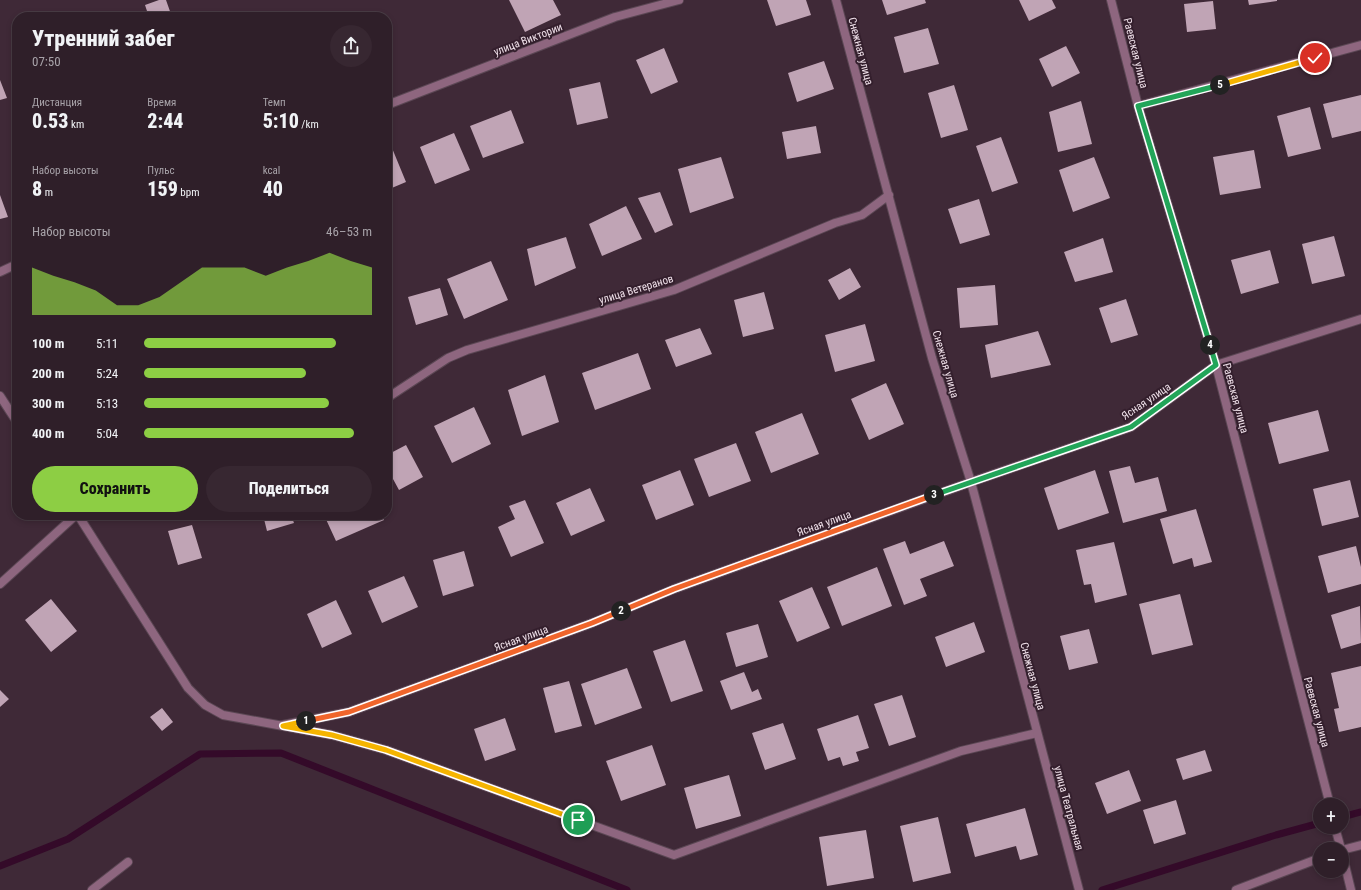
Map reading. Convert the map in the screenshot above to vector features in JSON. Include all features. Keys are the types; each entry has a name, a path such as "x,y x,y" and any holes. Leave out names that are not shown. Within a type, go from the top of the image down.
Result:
{"street":[{"name":"улица Виктории","path":"392,103 615,17 679,0"},
{"name":"Снежная улица","path":"836,0 932,358 971,482 1037,733"},
{"name":"Раевская улица","path":"1111,0 1138,106 1216,365 1328,798"},
{"path":"1138,106 1361,46"},
{"name":"улица Ветеранов","path":"392,395 448,358 467,350 674,290 835,223 862,215 889,195"},
{"path":"0,272 12,266"},
{"name":"Ясная улица","path":"283,726 349,712 592,623 674,589 971,482 1131,427 1216,365 1361,320"},
{"path":"0,396 12,414"},
{"path":"0,584 71,520"},
{"path":"80,520 188,688 205,705 223,715 332,735 386,750 674,855 962,751 1037,733"},
{"name":"улица Театральная","path":"1037,733 1079,889"},
{"path":"1349,849 1361,845"},
{"path":"1236,890 1313,861"},
{"path":"92,890 128,862"},
{"path":"1348,878 1351,890"}],"building":[{"path":"159,0 166,0 170,12 147,12 145,5"},
{"path":"509,0 553,0 561,15 525,32"},
{"path":"767,0 806,0 811,15 776,26"},
{"path":"882,0 925,0 926,3 887,15"},
{"path":"1019,0 1052,0 1056,8 1029,21"},
{"path":"1248,0 1277,0 1277,1 1249,5"},
{"path":"1213,1 1216,29 1187,32 1184,4"},
{"path":"928,28 939,64 904,73 894,37"},
{"path":"1066,46 1080,73 1052,87 1039,59"},
{"path":"664,48 678,82 651,94 636,60"},
{"path":"824,61 834,89 797,102 788,73"},
{"path":"0,80 7,98 0,100"},
{"path":"600,82 608,118 577,125 569,89"},
{"path":"954,85 968,130 941,138 928,93"},
{"path":"1361,95 1361,131 1332,138 1323,104"},
{"path":"1081,101 1092,144 1058,152 1049,112"},
{"path":"1310,107 1321,149 1288,157 1277,116"},
{"path":"511,110 524,143 483,158 470,126"},
{"path":"816,126 821,153 787,159 782,132"},
{"path":"454,133 470,170 435,184 420,147"},
{"path":"1001,137 1018,183 992,192 976,146"},
{"path":"392,148 406,182 392,188"},
{"path":"1254,150 1261,188 1220,195 1213,157"},
{"path":"721,157 734,198 690,213 678,169"},
{"path":"1094,157 1110,198 1073,212 1059,170"},
{"path":"660,192 673,225 655,233 638,198"},
{"path":"0,195 8,217 0,219"},
{"path":"979,199 990,235 960,244 948,209"},
{"path":"626,206 642,239 602,256 589,224"},
{"path":"1334,236 1345,276 1312,284 1302,244"},
{"path":"566,237 576,268 535,286 527,249"},
{"path":"1103,238 1113,272 1075,282 1064,252"},
{"path":"1270,250 1279,283 1241,294 1231,260"},
{"path":"491,261 508,300 464,319 447,279"},
{"path":"850,268 861,287 839,300 828,280"},
{"path":"995,285 998,325 960,328 957,288"},
{"path":"440,288 448,315 416,325 408,297"},
{"path":"764,292 774,329 743,337 734,300"},
{"path":"1126,299 1138,335 1111,343 1099,308"},
{"path":"865,324 875,361 835,372 825,335"},
{"path":"700,328 712,354 676,367 665,340"},
{"path":"1038,331 1051,365 991,378 985,345"},
{"path":"638,353 651,389 595,410 582,373"},
{"path":"545,375 559,422 522,436 508,390"},
{"path":"886,383 904,424 869,440 851,399"},
{"path":"474,407 491,444 452,463 434,426"},
{"path":"1318,410 1329,451 1279,464 1268,423"},
{"path":"802,413 819,454 771,473 755,432"},
{"path":"736,443 751,481 709,497 694,459"},
{"path":"406,445 423,477 399,490 392,477 392,452"},
{"path":"1130,466 1135,483 1158,477 1167,511 1123,523 1109,471"},
{"path":"680,470 694,505 656,520 642,485"},
{"path":"1095,470 1109,513 1058,530 1044,488"},
{"path":"1350,480 1359,517 1322,526 1313,489"},
{"path":"590,488 605,521 571,536 556,503"},
{"path":"525,500 544,543 511,557 498,527 515,519 509,506"},
{"path":"1196,509 1212,562 1194,567 1192,558 1173,564 1160,519"},
{"path":"264,520 293,520 294,523 267,531"},
{"path":"326,520 384,520 336,541"},
{"path":"192,525 202,558 178,565 168,531"},
{"path":"905,541 910,554 944,541 954,566 920,579 927,596 904,605 883,549"},
{"path":"1114,542 1127,595 1095,603 1091,584 1084,585 1076,550"},
{"path":"1356,546 1361,567 1361,584 1328,593 1318,556"},
{"path":"464,551 474,586 443,596 433,560"},
{"path":"877,567 892,606 842,626 827,587"},
{"path":"404,576 418,607 382,623 368,591"},
{"path":"812,587 830,628 797,642 779,601"},
{"path":"1180,594 1193,645 1152,655 1139,604"},
{"path":"51,599 77,631 51,652 25,620"},
{"path":"336,600 352,634 322,648 307,614"},
{"path":"1360,606 1361,643 1341,649 1331,615"},
{"path":"974,622 985,652 946,667 935,637"},
{"path":"758,624 768,657 736,667 726,633"},
{"path":"1089,629 1098,663 1069,670 1060,636"},
{"path":"685,640 703,691 671,702 653,651"},
{"path":"1361,666 1361,727 1339,732 1334,709 1339,708 1331,673"},
{"path":"627,668 642,708 595,725 581,684"},
{"path":"744,672 752,692 758,689 762,699 731,710 720,681"},
{"path":"569,681 582,726 555,733 543,688"},
{"path":"0,690 9,699 0,707"},
{"path":"902,695 916,737 889,746 874,704"},
{"path":"162,708 173,722 162,731 150,717"},
{"path":"858,715 869,748 856,752 859,761 843,766 840,757 828,761 817,729"},
{"path":"505,718 516,750 485,761 474,729"},
{"path":"783,723 796,759 765,770 752,733"},
{"path":"652,745 666,785 621,801 606,761"},
{"path":"1205,750 1212,771 1183,780 1176,759"},
{"path":"1129,770 1141,801 1107,814 1095,783"},
{"path":"729,775 741,816 696,829 684,788"},
{"path":"1176,800 1186,834 1154,844 1143,810"},
{"path":"1025,808 1038,855 1020,860 1016,846 975,857 966,824"},
{"path":"938,817 951,873 913,882 900,826"},
{"path":"866,830 874,878 827,886 819,837"}],"waterway":[{"path":"0,866 68,839 200,754 281,753 627,890"},
{"path":"1349,815 1361,812"},
{"path":"1102,890 1276,835 1313,825"}],"route":[{"path":"578,820 386,750 332,735 283,726 349,712 592,623 674,589 971,482 1131,427 1216,365 1138,106 1315,58"}]}
